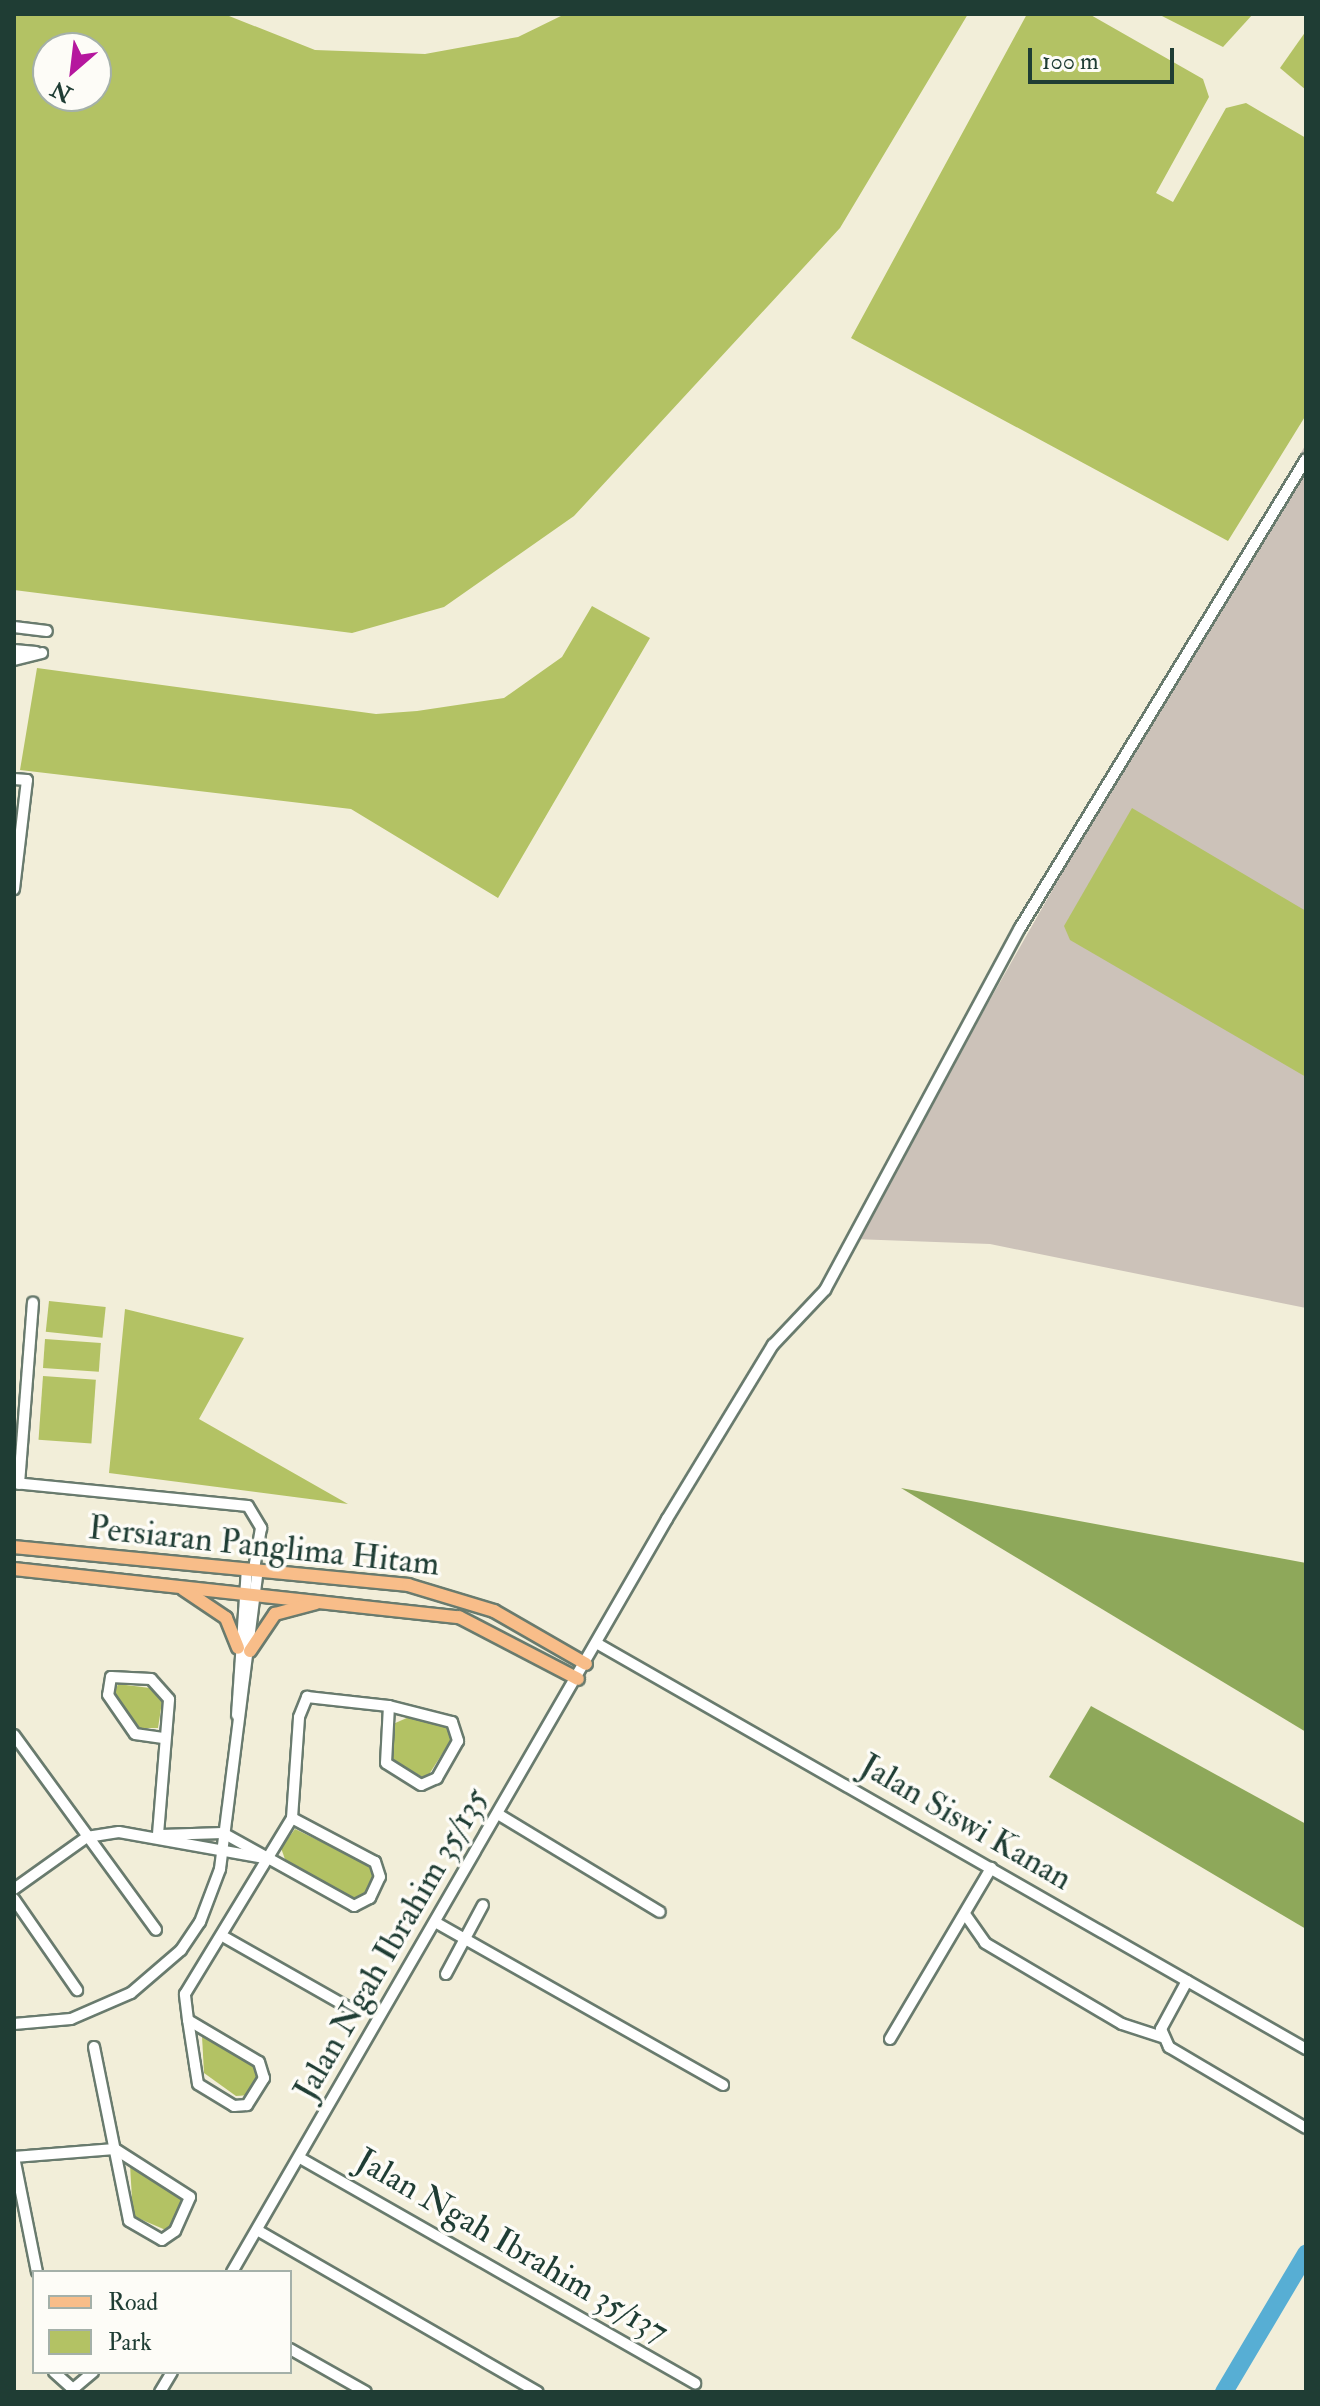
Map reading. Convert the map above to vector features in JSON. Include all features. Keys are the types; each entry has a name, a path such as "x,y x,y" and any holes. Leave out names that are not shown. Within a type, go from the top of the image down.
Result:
{"main road":[{"name":"Persiaran Panglima Hitam","path":"14,1547 253,1569 456,1596 586,1664"},
{"name":"Persiaran Panglima Hitam","path":"14,1569 335,1600 459,1617 578,1679"},
{"path":"169,1584 205,1598 226,1618 244,1650 275,1614 335,1600"}],"street":[{"name":"Jalan Ngah Ibrahim 35/135","path":"233,2270 773,1345 825,1290 1020,928 1306,459"},
{"path":"14,627 47,631"},
{"path":"14,650 42,653 14,660"},
{"path":"14,779 27,780 14,889"},
{"path":"14,2024 71,2019 155,1975 200,1922 222,1849 250,1592 261,1528 248,1506 16,1484 33,1303"},
{"name":"Jalan Siswi Kanan","path":"598,1644 1306,2049"},
{"path":"159,1834 169,1699 151,1679 111,1677 108,1695 135,1734 165,1738"},
{"path":"188,2020 259,2062 264,2078 247,2105 234,2106 198,2084 188,2020 185,1994 226,1938 292,1818 299,1717 307,1697 317,1694 389,1706 452,1722 458,1732 432,1783 413,1782 386,1763 389,1706"},
{"path":"14,1735 156,1930"},
{"path":"498,1814 660,1912"},
{"path":"14,1889 87,1837 223,1833 354,1906 375,1889 375,1862 292,1818"},
{"path":"159,1834 269,1859"},
{"path":"890,2039 991,1868"},
{"path":"14,1899 77,1990"},
{"path":"446,1974 483,1905"},
{"path":"965,1914 985,1943 1122,2024 1162,2037 1306,2128"},
{"path":"435,1922 723,2085"},
{"path":"226,1938 349,2008"},
{"path":"1162,2037 1187,1981"},
{"path":"37,2270 14,2157 115,2149 190,2197 175,2231 162,2240 129,2221 115,2149 94,2047"},
{"name":"Jalan Ngah Ibrahim 35/137","path":"300,2158 695,2383"},
{"path":"257,2230 538,2392"},
{"path":"292,2350 366,2392"},
{"path":"56,2374 73,2389 91,2374"},
{"path":"160,2392 171,2374"}],"shaded area":[{"path":"1306,444 1306,1308 990,1244 854,1239"}],"green space":[{"path":"14,14 224,14 315,50 425,54 518,37 565,14 968,14 840,228 574,516 444,607 352,633 14,590"},
{"path":"1027,14 1089,14 1203,79 1209,97 1156,193 1173,202 1226,108 1246,103 1306,138 1306,415 1228,541 851,338"},
{"path":"1158,14 1253,14 1223,47"},
{"path":"1306,31 1306,90 1280,68"},
{"path":"592,606 650,638 498,898 351,809 20,770 37,668 376,714 417,711 504,698 562,657"},
{"path":"1132,808 1306,911 1306,1077 1070,940 1064,926"},
{"path":"49,1301 106,1307 102,1338 46,1332"},
{"path":"125,1309 244,1338 199,1419 348,1504 109,1473"},
{"path":"45,1339 101,1343 99,1372 43,1368"},
{"path":"43,1376 96,1380 91,1444 39,1440"},
{"path":"901,1488 1306,1563 1306,1732"},
{"path":"118,1684 150,1688 162,1702 158,1728 140,1728 114,1695"},
{"path":"1091,1706 1306,1824 1306,1929 1049,1777"},
{"path":"409,1717 448,1728 453,1737 426,1779 389,1758 393,1724"},
{"path":"295,1829 371,1866 375,1880 367,1896 353,1900 287,1865 281,1848"},
{"path":"202,2036 254,2063 260,2076 250,2095 236,2096 204,2073"},
{"path":"130,2165 183,2198 168,2231 133,2216"}],"waterway":[{"path":"1224,2392 1306,2254"}]}
